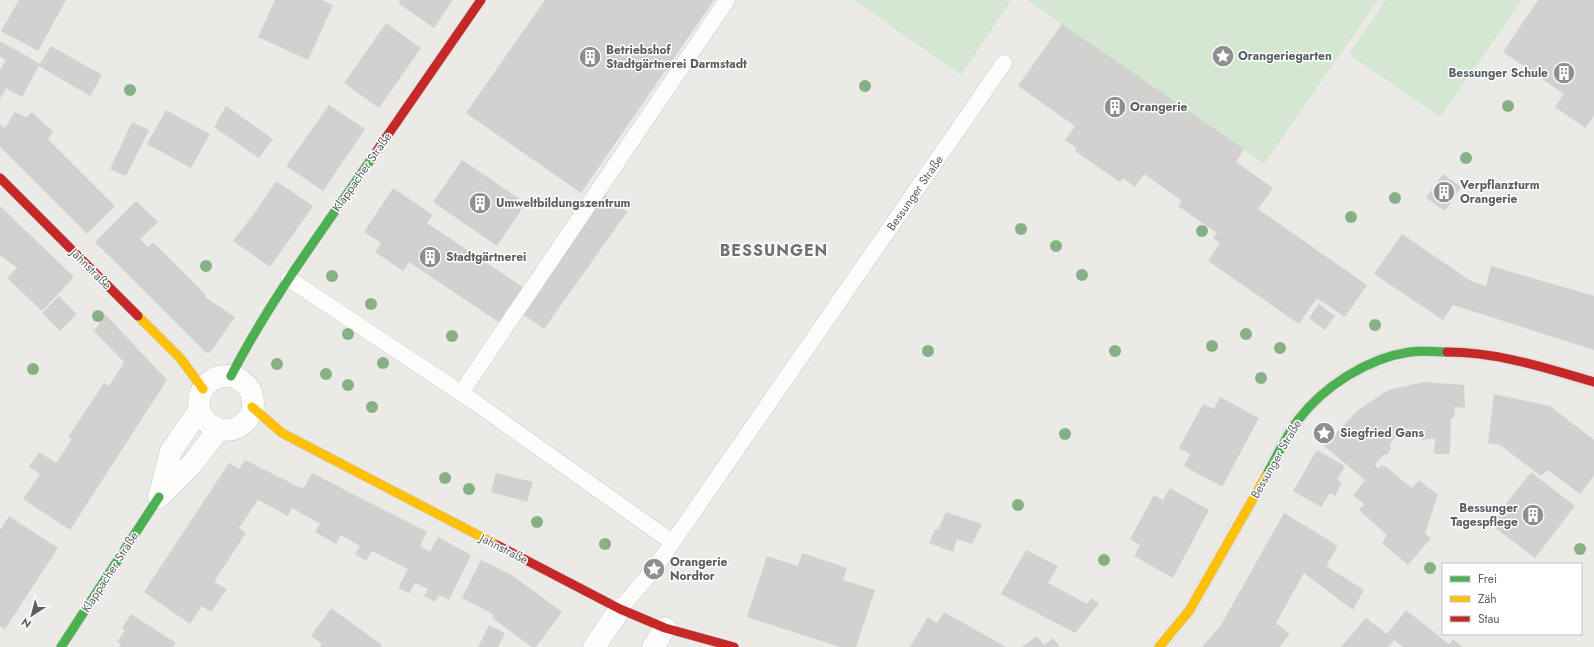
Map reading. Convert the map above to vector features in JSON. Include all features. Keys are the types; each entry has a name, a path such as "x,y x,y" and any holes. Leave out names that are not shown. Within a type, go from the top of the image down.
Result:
{"street":[{"name":"Klappacher Straße","path":"158,497 171,451 219,388 289,279 481,0"},
{"name":"Jahnstraße","path":"0,178 181,360 219,388"},
{"name":"Bessunger Straße","path":"1159,647 1189,611 1297,421 1305,411 1334,386 1366,365 1407,352 1451,351 1498,355 1532,363 1594,382"},
{"name":"Klappacher Straße","path":"219,388 252,399 252,407"},
{"path":"219,388 204,418 210,424 219,429 234,428 241,425 246,420 252,407"},
{"name":"Jahnstraße","path":"252,407 282,433 620,609 665,628 734,647"},
{"name":"Jahnstraße","path":"241,425 282,433"},
{"name":"Klappacher Straße","path":"61,647 158,497 192,464 219,429"},
{"path":"594,647 620,609"},
{"path":"653,647 665,628"}],"lane":[{"path":"461,393 727,0"},
{"name":"Bessunger Straße","path":"620,609 654,569 1004,63"},
{"path":"289,279 461,393 672,542"}],"green space":[{"path":"854,0 1011,0 961,75"},
{"name":"Orangeriegarten","path":"1027,0 1378,0 1264,164"},
{"path":"1386,0 1522,0 1440,117 1349,54"}],"building":[{"path":"19,0 66,0 38,51 1,31"},
{"path":"275,0 322,0 333,5 308,60 258,37"},
{"path":"400,0 453,0 434,28 398,3"},
{"name":"Betriebshof Stadtgärtnerei Darmstadt","path":"545,0 714,0 581,193 466,113"},
{"name":"Bessunger Schule","path":"1538,0 1594,0 1594,116 1585,128 1555,107 1564,94 1503,52"},
{"path":"386,23 421,48 379,108 344,83"},
{"name":"Orangerie","path":"1062,24 1244,149 1236,162 1273,188 1258,209 1367,285 1345,317 1317,298 1299,324 1208,261 1220,243 1213,238 1217,233 1178,206 1182,201 1144,174 1135,187 1123,178 1120,182 1075,151 1077,148 1065,140 1075,126 1018,86"},
{"path":"0,41 40,64 51,46 102,75 90,96 39,66 22,97 6,88 0,99 0,70 6,60 0,57"},
{"path":"329,105 365,129 323,191 286,166"},
{"path":"226,106 273,139 259,158 214,127"},
{"path":"166,110 210,134 191,168 147,144"},
{"path":"15,112 26,117 32,112 53,132 48,139 115,206 87,234 0,147 0,125 5,128"},
{"path":"132,122 149,130 126,176 110,169"},
{"name":"Umweltbildungszentrum","path":"462,160 526,203 497,246 433,202"},
{"name":"Verpflanzturm Orangerie","path":"1443,174 1461,187 1445,211 1426,198"},
{"path":"276,181 313,206 270,267 233,241 256,211"},
{"name":"Stadtgärtnerei","path":"393,188 433,215 427,223 524,288 500,323 409,262 403,271 375,252 381,243 364,232"},
{"path":"604,194 627,212 544,329 521,313"},
{"path":"136,201 158,222 140,239 148,247 153,242 206,295 205,297 235,317 210,353 205,352 95,242"},
{"path":"0,206 74,277 42,311 7,278 17,268 0,255"},
{"path":"1402,234 1471,281 1486,286 1491,266 1594,296 1594,350 1453,305 1443,320 1374,274"},
{"path":"59,296 77,314 60,331 42,313"},
{"path":"1319,304 1335,316 1325,330 1309,318"},
{"path":"105,314 167,380 70,530 23,499 40,474 29,467 39,452 56,463 72,439 68,437 104,383 109,386 124,362 94,331"},
{"path":"1424,382 1464,385 1465,408 1455,407 1454,418 1451,418 1450,454 1434,454 1435,438 1422,440 1421,433 1396,437 1390,444 1391,449 1387,455 1383,455 1375,465 1379,469 1381,465 1386,467 1412,488 1419,480 1438,495 1425,533 1431,538 1408,565 1382,543 1387,535 1359,510 1364,504 1353,495 1365,480 1324,446 1357,411 1388,390"},
{"path":"1494,394 1550,406 1594,440 1594,476 1580,494 1548,470 1541,476 1500,445 1488,443"},
{"path":"1220,397 1259,418 1222,487 1184,466 1190,454 1179,448 1203,404 1214,409"},
{"path":"1317,450 1345,466 1337,480 1342,483 1335,496 1330,493 1321,507 1293,491"},
{"path":"245,460 303,489 312,473 427,532 420,546 430,552 438,537 471,555 449,600 439,595 435,602 424,596 428,589 415,583 409,593 398,588 408,569 372,551 366,561 355,554 360,546 341,535 336,544 315,532 320,524 292,508 288,516 258,500 239,528 246,533 214,582 227,589 211,612 202,606 190,624 144,592 229,463 239,469"},
{"name":"Bessunger Tagespflege","path":"1531,472 1575,506 1535,558 1490,524"},
{"path":"496,473 533,482 527,502 491,492"},
{"path":"1170,488 1209,510 1173,578 1134,556 1140,545 1130,539 1154,495 1163,500"},
{"path":"946,512 982,524 972,544 957,539 953,552 929,543 935,529 938,530"},
{"path":"1284,513 1338,546 1326,566 1364,590 1353,610 1304,573 1276,623 1290,634 1279,647 1202,647 1221,625"},
{"path":"9,516 58,548 5,629 0,626 0,530"},
{"path":"1026,550 1058,566 1048,583 1087,604 1091,598 1099,604 1075,633 1001,594"},
{"path":"802,553 847,568 843,580 875,590 856,647 840,647 747,617 767,556 798,566"},
{"path":"481,560 513,576 562,612 536,647 532,647 492,618 494,615 462,598"},
{"path":"331,608 382,645 380,647 320,647 322,644 311,636"},
{"path":"1406,610 1449,644 1453,639 1463,647 1403,647 1394,640 1388,647 1341,647 1366,618 1387,634"},
{"path":"944,612 1006,647 910,647 928,617 937,623"},
{"path":"131,614 176,643 173,647 119,647 121,644 117,642 125,630 122,628"},
{"path":"489,625 505,633 498,647 478,647"},
{"path":"1037,636 1044,645 1053,638 1060,647 1022,647"}],"tram line":[{"path":"1149,647 1185,604 1241,502 1291,418 1300,406 1338,374 1370,356 1411,345 1440,345 1498,349 1594,375"},
{"path":"1169,647 1195,614 1309,415 1337,391 1369,371 1408,359 1451,358 1498,362 1594,389"}],"traffic: fast":[{"path":"231,376 263,319 281,291 374,155"},
{"path":"1266,476 1285,440 1298,420 1334,385 1363,367 1394,355 1415,351 1447,352"},
{"path":"61,647 159,497"}],"traffic: slow":[{"path":"138,316 181,359 203,389"},
{"path":"252,407 282,433 497,545"},
{"path":"1159,647 1189,611 1266,476"}],"traffic: jam":[{"path":"374,155 481,0"},
{"path":"0,178 138,316"},
{"path":"1447,352 1503,358 1539,366 1594,382"},
{"path":"497,545 620,609 665,628 734,647"}],"place":[{"name":"Orangeriegarten","path":"1223,56"},
{"name":"Betriebshof Stadtgärtnerei Darmstadt","path":"590,57"},
{"name":"Bessunger Schule","path":"1564,73"},
{"name":"Orangerie","path":"1115,107"},
{"name":"Verpflanzturm Orangerie","path":"1444,192"},
{"name":"Umweltbildungszentrum","path":"480,203"},
{"name":"Stadtgärtnerei","path":"430,257"},
{"name":"Siegfried Gans","path":"1324,433"},
{"name":"Bessunger Tagespflege","path":"1533,515"},
{"name":"Orangerie Nordtor","path":"654,569"}],"district":[{"name":"BESSUNGEN","path":"774,250"}]}
